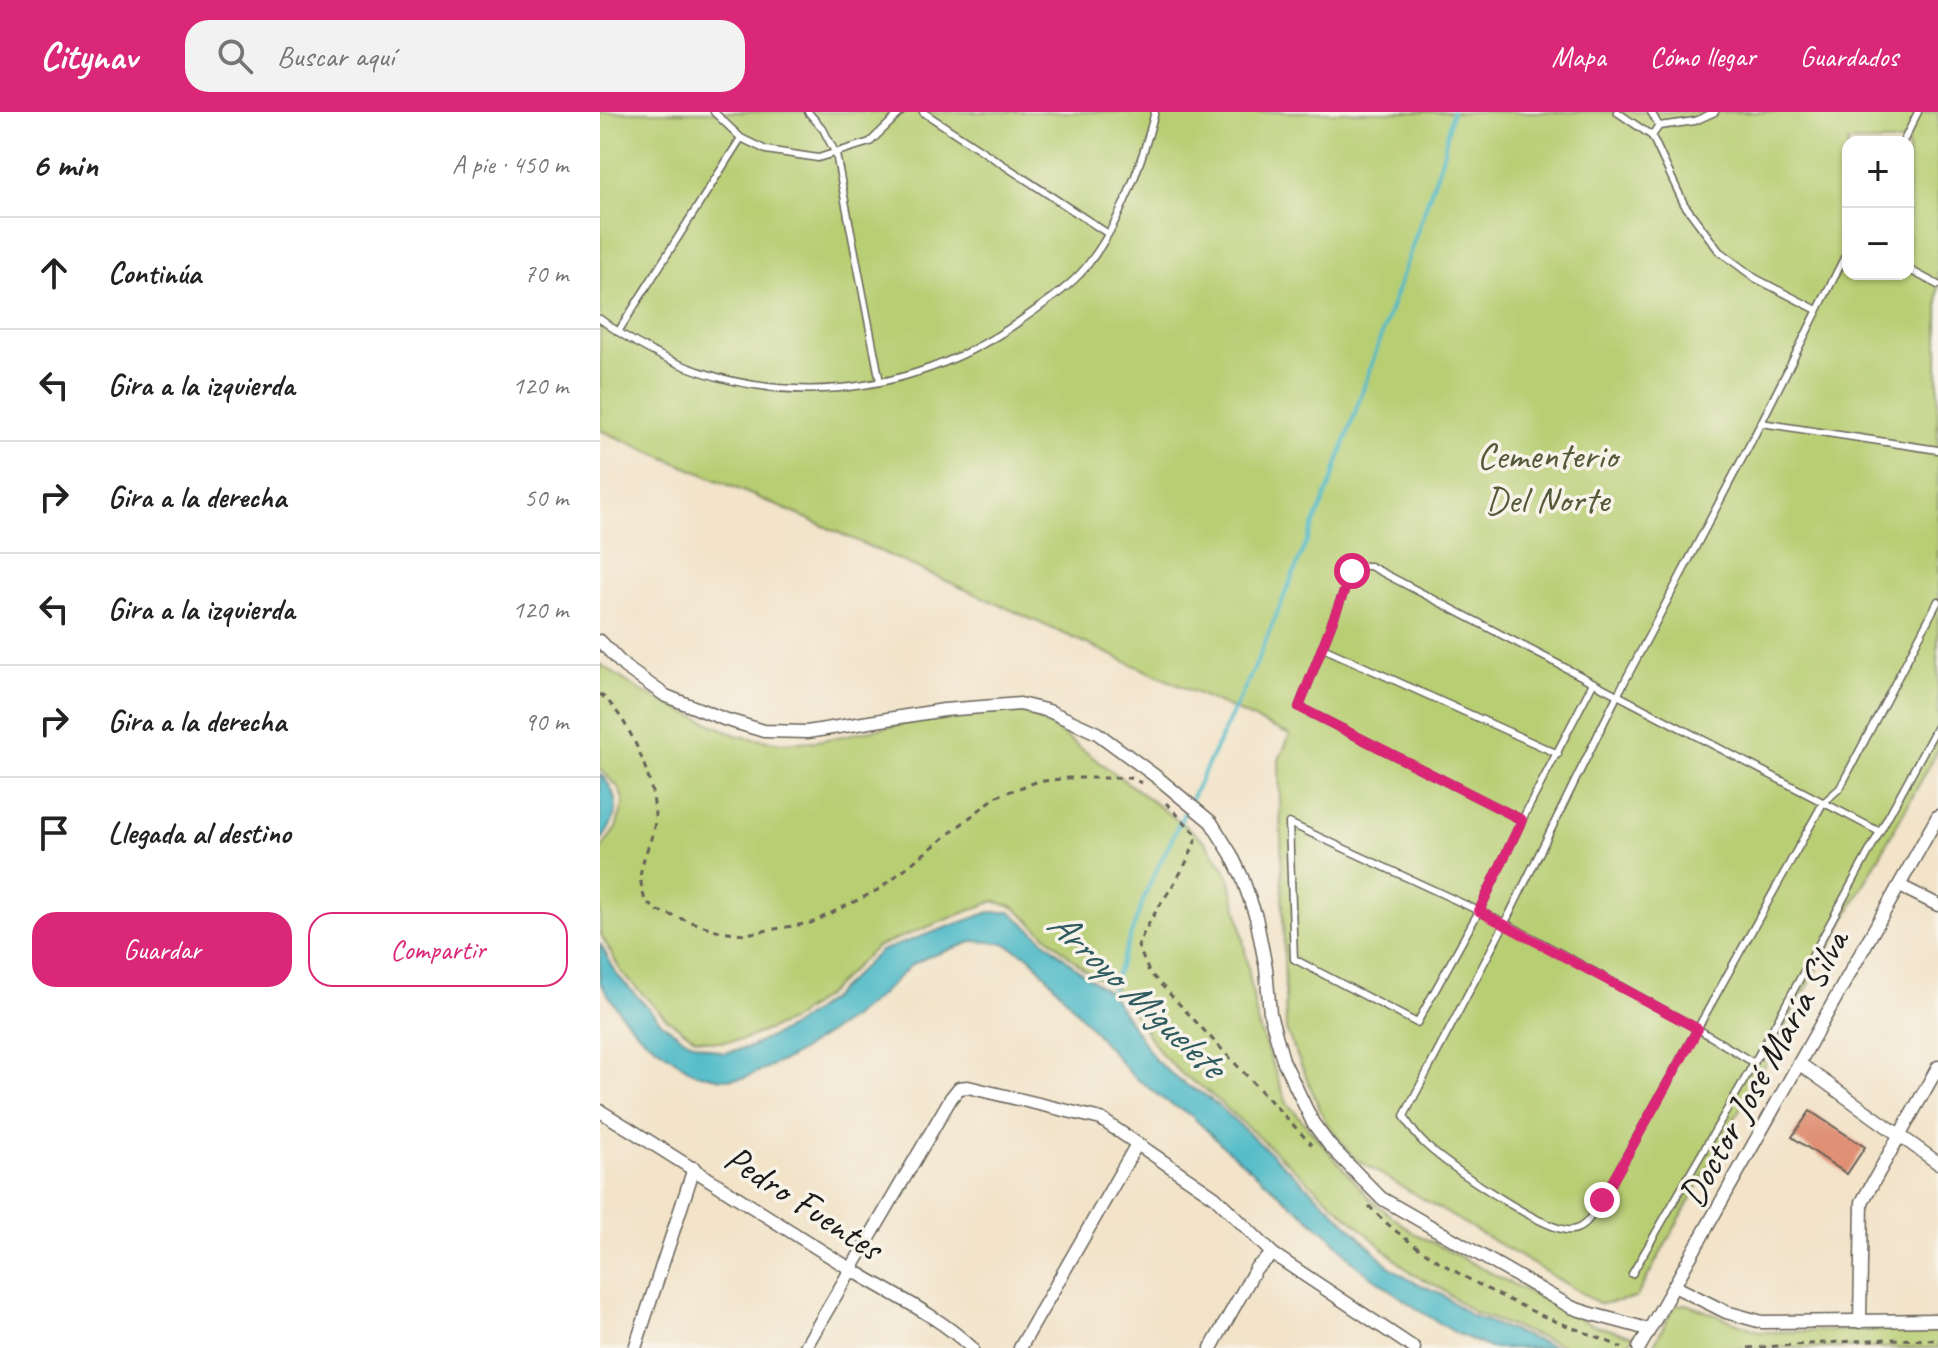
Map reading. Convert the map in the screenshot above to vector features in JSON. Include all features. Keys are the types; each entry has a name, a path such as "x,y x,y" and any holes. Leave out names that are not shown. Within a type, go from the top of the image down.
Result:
{"street":[{"path":"600,641 625,667 666,696 764,731 807,732 944,710 1020,704 1049,711 1097,733 1155,782 1211,822 1242,877 1256,917 1266,968 1270,1014 1283,1060 1313,1123 1330,1146 1381,1198 1571,1307 1649,1330"},
{"name":"Doctor José María Silva","path":"1639,1348 1938,816"},
{"path":"1900,886 1938,905"},
{"path":"1800,1064 1938,1163"},
{"path":"1860,1322 1862,1202 1938,1067"},
{"path":"805,1348 959,1088 968,1087 1101,1119 1215,1197 1251,1229 1273,1254 1414,1348"},
{"name":"Pedro Fuentes","path":"600,1111 850,1269 940,1321 972,1348"},
{"path":"1020,1348 1137,1144"},
{"path":"635,1348 694,1168"},
{"path":"1211,1348 1256,1268 1273,1254"},
{"path":"1674,1286 1743,1319 1762,1322 1938,1320"}],"lane":[{"path":"714,112 741,138 766,150 818,158 870,142 901,112"},
{"path":"808,112 823,129 836,154 880,382"},
{"path":"923,112 1107,233"},
{"path":"600,319 618,332 690,370 747,384 817,391 923,372 1008,329 1047,302 1085,268 1124,201 1155,112"},
{"path":"1617,112 1652,136 1684,204 1719,251 1755,278 1817,310"},
{"path":"1651,112 1659,126"},
{"path":"1652,136 1659,126 1695,121 1715,112"},
{"path":"1906,136 1918,112"},
{"path":"618,332 741,138"},
{"path":"1842,262 1404,1116 1427,1146 1520,1212 1567,1231 1584,1226 1602,1200 1823,803 1840,788 1938,601"},
{"path":"1914,272 1938,285"},
{"path":"1761,423 1938,450"},
{"path":"1522,820 1299,707 1352,571 1359,566 1370,566 1878,831"},
{"path":"1323,648 1558,754"},
{"path":"1593,683 1479,911 1417,1023 1294,959 1289,823 1479,911 1505,923 1754,1063"},
{"path":"1632,1274 1754,1063 1938,725"}],"path":[{"path":"600,694 630,732 650,788 655,818 640,872 645,901 658,911 719,931 745,934 811,923 878,890 997,796 1036,782 1068,778 1130,778 1155,782"},
{"path":"1159,796 1186,824"},
{"path":"1748,1348 1886,1339 1938,1340"}],"green space":[{"name":"Cementerio Del Norte","path":"600,112 1938,112 1938,750 1636,1298 1600,1304 1354,1158 1325,1121 1286,1030 1279,760 1290,735 808,519 600,430"},
{"path":"600,664 642,692 738,736 781,743 817,741 1002,704 1032,715 1055,729 1204,840 1228,874 1239,916 1258,1025 1287,1103 1370,1199 1412,1232 1590,1324 1634,1336 1626,1348 1569,1348 1473,1312 1439,1287 1412,1274 1206,1090 1183,1075 1162,1055 1118,991 1085,970 1014,907 994,901 876,947 825,996 790,1021 742,1040 715,1042 695,1038 667,1019 622,973 600,933 600,851 616,828 624,802 619,788 600,769"},
{"path":"1687,1304 1761,1332 1938,1329 1938,1348 1652,1348 1675,1305"}],"water":[{"path":"600,774 612,791 616,808 600,842"},
{"path":"990,912 1011,912 1110,993 1156,1061 1222,1109 1389,1266 1410,1280 1440,1293 1470,1315 1557,1348 1490,1348 1456,1333 1420,1311 1357,1266 1332,1238 1192,1116 1164,1100 1131,1074 1030,957 1004,943 975,941 911,965 850,1019 791,1057 744,1078 722,1079 694,1073 642,1037 621,1014 600,982 600,943 616,974 663,1024 688,1041 723,1053 750,1047 795,1025 830,999 880,951"}],"building":[{"path":"1810,1111 1865,1147 1847,1174 1792,1137"}],"waterway":[{"name":"Arroyo Miguelete","path":"1109,995 1147,890 1254,669 1331,483 1442,159 1452,112"}],"route":[{"path":"1352,571 1299,707 1522,820 1479,911 1698,1029 1602,1200"}]}
